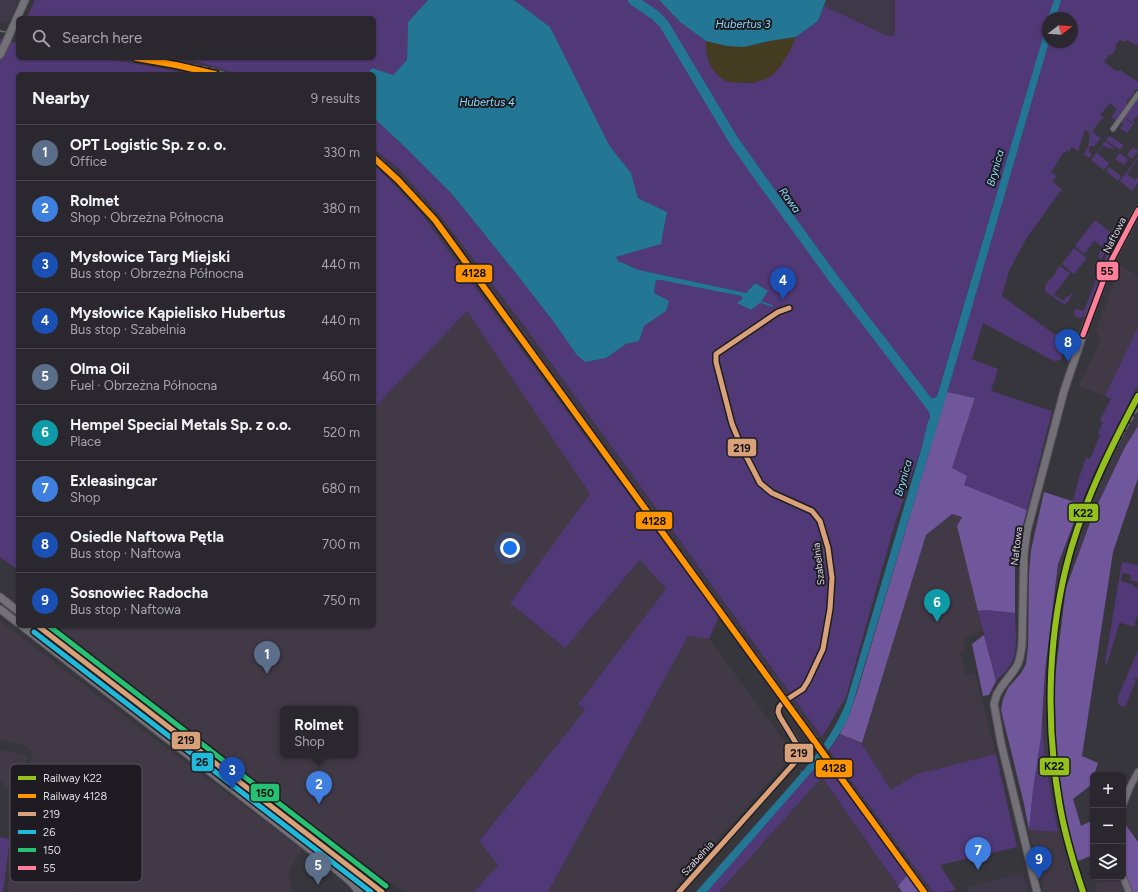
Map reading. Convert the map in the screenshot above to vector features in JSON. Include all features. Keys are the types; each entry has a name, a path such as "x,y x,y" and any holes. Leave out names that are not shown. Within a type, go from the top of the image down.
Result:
{"street":[{"path":"18,16 26,0"},
{"path":"0,54 16,20"},
{"path":"1113,129 1138,94"},
{"name":"Naftowa","path":"1037,892 994,704 997,694 1015,669 1020,657 1022,645 1024,553 1028,531 1064,391 1102,284 1119,245 1138,210"},
{"name":"Szabelnia","path":"789,308 784,309 772,316 716,354 716,362 732,424 742,448 760,483 772,493 812,511 820,521 824,532 832,578 830,609 823,649 803,689 790,698"},
{"path":"0,597 16,609"},
{"path":"0,609 16,621"},
{"path":"25,628 338,871 351,882 359,892"},
{"path":"41,628 382,892"},
{"path":"102,688 107,680"},
{"name":"Szabelnia","path":"679,892 797,760 799,748 778,712 779,707 783,702"},
{"path":"1126,797 1138,772"},
{"path":"264,814 270,806"},
{"path":"1124,880 1129,892"}],"shaded area":[{"path":"0,0 17,0 16,7 8,23 0,22"},
{"path":"35,0 428,0 408,22 407,60 393,75 372,68 369,72 231,72 191,60 376,60 376,16 28,16"},
{"path":"514,0 630,0 647,10 659,21 667,31 733,143 839,288 923,398 929,411 930,414 924,440 894,526 846,697 822,737 525,327 439,214 397,167 376,151 376,120 452,194 553,321 576,354 606,358 626,344 639,341 644,326 666,311 654,293 656,280 741,296 743,297 738,303 751,310 755,283 746,293 639,270 618,261 616,257 661,244 667,212 638,198 631,173 609,145 550,27"},
{"path":"637,0 659,0 680,22 706,41 706,51 710,65 717,75 729,82 754,83 771,76 780,66 796,37 818,21 824,6 888,36 895,35 895,0 1054,0 1050,12 1042,12 1042,40 936,398 929,397 921,390 784,209 720,117 665,23"},
{"path":"826,0 895,0 895,35 888,36 824,6"},
{"path":"1061,0 1138,0 1137,46 1128,40 1125,42 1120,40 1115,46 1116,48 1112,55 1110,54 1104,62 1116,71 1120,70 1138,82 1138,89 1134,90 1134,93 1129,99 1127,99 1127,106 1117,119 1115,120 1111,117 1117,109 1110,103 1100,115 1104,118 1102,120 1101,119 1092,132 1101,138 1094,146 1089,147 1089,152 1092,154 1089,158 1084,155 1086,149 1088,148 1090,133 1085,130 1078,151 1072,147 1069,152 1067,150 1063,153 1051,172 1057,176 1052,182 1062,189 1026,239 1009,271 1002,296 1054,334 1062,332 1070,342 1060,360 1054,361 983,323 972,359 998,369 991,391 1052,411 1027,510 963,485 952,468 975,398 947,392 1047,48 1078,48 1078,12 1058,12"},
{"path":"0,39 16,43 16,60 114,60 179,72 16,72 16,569 0,557"},
{"path":"114,60 191,60 231,72 179,72"},
{"path":"1138,98 1138,115 1133,121 1135,123 1134,124 1124,116"},
{"path":"1124,117 1133,125 1127,133 1120,128 1124,123 1121,121"},
{"path":"1109,136 1124,145 1120,150 1106,140"},
{"path":"1105,141 1114,148 1113,150 1109,147 1108,149 1103,145 1097,153 1109,163 1104,170 1091,160"},
{"path":"1133,147 1138,151 1133,158 1130,158 1127,155"},
{"path":"376,151 397,167 439,214 525,327 822,737 821,738 819,737 810,745 719,616 419,211 376,166"},
{"path":"1120,153 1128,160 1124,165 1115,159"},
{"path":"1138,157 1127,174 1135,180 1138,177 1138,183 1132,191 1120,181"},
{"path":"376,166 419,211 719,616 709,639 688,636 548,892 474,892 498,865 479,841 585,710 578,704 666,589 640,560 565,648 510,603 590,494 467,311 376,406"},
{"path":"1109,167 1121,176 1118,181 1106,171"},
{"path":"1095,220 1114,235 1101,260 1098,257 1103,247 1094,241 1084,254 1075,246"},
{"path":"1074,248 1087,258 1074,274 1062,264"},
{"path":"1110,248 1112,252 1087,314 1081,318 1076,317 1074,311 1077,309 1084,311 1101,266"},
{"path":"1121,265 1138,276 1138,337 1111,398 1079,386 1101,339 1096,330"},
{"path":"1060,266 1070,273 1054,295 1064,301 1067,296 1069,297 1072,293 1073,294 1065,305 1046,292 1045,289"},
{"path":"467,310 590,494 510,603 565,648 640,560 666,589 578,704 585,710 479,840 498,865 474,892 406,892 378,875 58,635 63,628 376,628 376,406"},
{"path":"1138,327 1138,384 1094,472 1081,504 1073,501 1086,457 1090,459 1100,435 1098,433 1103,422 1100,420 1111,399 1105,396"},
{"path":"1138,384 1138,426 1125,447 1094,512 1055,677 1056,760 1071,841 1089,892 1075,892 1068,871 1052,803 1045,761 1042,718 1045,671 1058,564 1094,472"},
{"path":"947,392 975,398 952,468 967,476 964,485 1027,510 1019,539 1015,567 1015,613 986,610 978,611 957,526 962,517 952,514 926,535 862,743 840,734 850,713 858,689"},
{"path":"1138,426 1138,478 1113,552 1082,756 1098,763 1095,772 1090,772 1090,786 1073,799 1081,826 1090,822 1090,856 1078,861 1071,841 1056,760 1055,677 1066,588 1094,512 1125,447"},
{"path":"1044,492 1081,504 1058,564 1045,671 1041,737 1029,830 1001,710 1003,699 1008,688 1021,673 1026,664 1028,647 1029,574 1031,550"},
{"path":"952,514 962,517 957,526 983,630 968,637 963,637 966,652 960,653 966,675 975,674 996,754 917,774 891,791 862,744 926,535"},
{"path":"1122,562 1138,565 1138,582 1130,580 1131,575 1123,573 1121,581 1134,585 1134,587 1138,588 1138,613 1134,627 1121,623 1119,624 1107,664 1105,663"},
{"path":"986,610 1015,613 1015,652 1011,664 996,681 978,611"},
{"path":"0,621 302,849 288,873 293,892 8,892 7,886 10,873 10,882 142,882 142,764 31,764 33,753 25,745 0,740"},
{"path":"984,635 996,681 989,695 983,696 972,644"},
{"path":"688,636 709,639 794,754 672,892 548,892"},
{"path":"1138,650 1138,677 1137,679 1133,679 1136,680 1126,705 1123,707 1118,704 1118,697"},
{"path":"1042,718 1045,761 1058,832 1029,830"},
{"path":"840,734 862,744 891,790 917,774 996,754 1017,847 940,865 956,890 933,892 829,751"},
{"path":"0,750 27,756 25,764 10,764 10,791 0,779"},
{"path":"823,758 829,764 908,874 898,886 822,777 719,892 707,892"},
{"path":"834,759 933,892 921,892 829,764"},
{"path":"822,776 902,892 719,892"},
{"path":"1126,825 1138,842 1138,892 1132,892 1126,877"},
{"path":"1029,830 1058,832 1075,892 1044,892"},
{"path":"0,837 10,839 3,892 0,892"},
{"path":"306,838 377,892 362,892 305,841"},
{"path":"1024,872 1023,876 1025,882 1027,883 1027,892 969,892 967,887"},
{"path":"908,874 921,892 902,892 898,886"},
{"path":"1094,880 1120,880 1125,892 1098,892"}],"sand":[{"path":"796,37 789,53 775,73 765,79 751,82 729,82 719,76 711,66 706,47 706,41 727,46 764,43"}],"water":[{"name":"Hubertus 4","path":"428,0 514,0 550,27 609,145 631,173 638,198 667,212 661,244 616,257 618,261 639,270 746,293 755,283 768,291 761,302 751,310 737,303 743,298 741,296 656,280 654,293 669,301 666,311 644,326 639,341 626,344 606,358 585,362 576,354 553,321 452,194 376,120 376,72 369,72 372,68 393,75 407,60 408,22"},
{"name":"Hubertus 3","path":"659,0 826,0 818,21 796,37 744,47 727,46 706,41 680,22"},
{"path":"1054,0 1061,0 1058,12 1050,12"},
{"path":"1042,40 1042,48 1047,48 945,400 850,713 841,732 821,761 707,892 696,892 801,773 800,770 802,772 809,764 832,732 846,703 922,446 930,418 927,408 933,407 931,398 935,398 937,396"}],"pier":[{"path":"823,743 830,753 825,759 818,749"}],"waterway":[{"name":"Rawa","path":"633,0 655,15 664,24 734,141 836,282 931,406 936,410"},
{"path":"761,302 772,306"}],"railway":[{"path":"0,31 16,34"},
{"path":"168,60 223,72"},
{"path":"376,155 407,184 438,218 929,892"},
{"path":"1088,501 1138,409"}],"rail line":[{"name":"4128","path":"147,60 206,72"},
{"name":"4128","path":"376,160 398,180 435,220 924,892"},
{"name":"K22","path":"1083,892 1063,824 1055,770 1051,706 1053,642 1063,579 1077,529 1092,490 1138,396"}],"transit line":[{"name":"55","path":"1083,335 1110,263 1138,210"},
{"name":"219","path":"679,892 797,760 799,748 780,717 778,712 779,707 783,702 803,689 823,649 830,609 832,578 828,548 820,521 812,511 772,493 760,483 742,448 732,424 716,362 716,354 778,312 789,308"},
{"name":"219","path":"41,628 382,892"},
{"name":"150","path":"52,628 386,886"},
{"name":"26","path":"34,632 371,892"}],"place":[{"name":"Mysłowice Kąpielisko Hubertus","path":"783,300"},
{"name":"Osiedle Naftowa Pętla","path":"1068,362"},
{"name":"Hempel Special Metals Sp. z o.o.","path":"937,622"},
{"name":"OPT Logistic Sp. z o. o.","path":"267,674"},
{"name":"Mysłowice Targ Miejski","path":"232,790"},
{"name":"Rolmet","path":"319,804"},
{"name":"Exleasingcar","path":"978,870"},
{"name":"Sosnowiec Radocha","path":"1039,879"},
{"name":"Olma Oil","path":"318,885"}],"water label":[{"name":"Brynica","path":"995,168"},
{"name":"Brynica","path":"903,478"}]}
